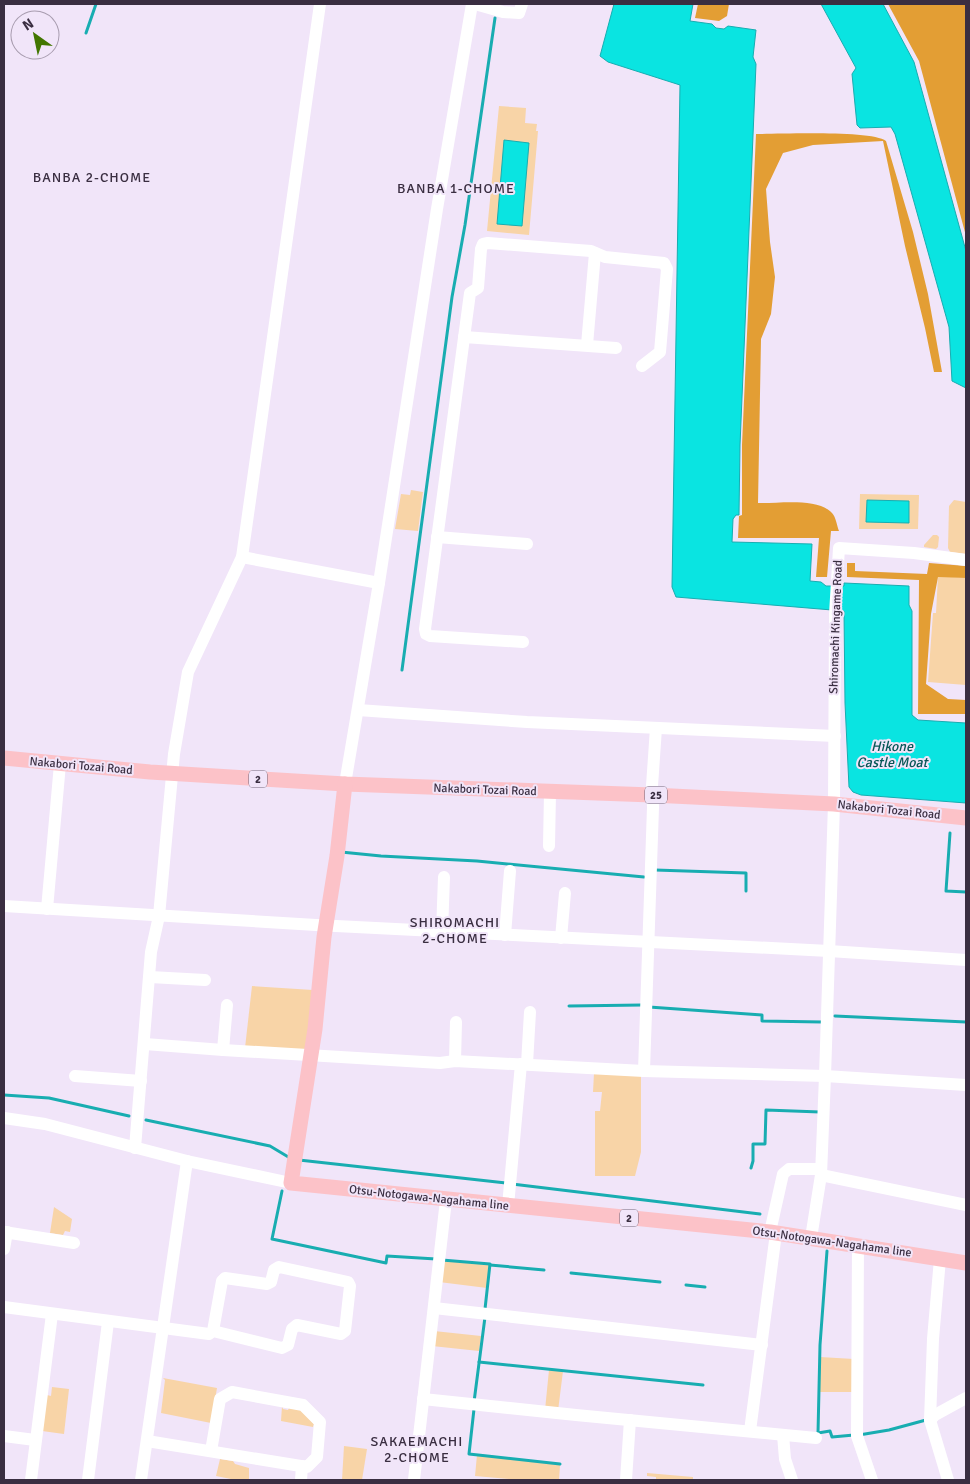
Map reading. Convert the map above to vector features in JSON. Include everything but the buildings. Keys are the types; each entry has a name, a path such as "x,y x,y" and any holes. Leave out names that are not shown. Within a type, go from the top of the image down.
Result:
{"main road":[{"name":"Nakabori Tozai Road","path":"4,758 171,773 345,784 652,795 834,804 966,818"},
{"path":"291,1183 310,1056 345,784"},
{"name":"Otsu-Notogawa-Nagahama line","path":"291,1183 773,1232 966,1263"}],"street":[{"path":"135,1148 140,1110 152,952 159,916 171,773 188,672 242,557 320,4"},
{"path":"345,784 379,583 437,209 473,4 503,12 519,13 522,4"},
{"path":"523,642 430,636 426,634 425,630 470,293 478,288 480,249 483,244 591,251 605,257 664,263 667,269 660,352 642,366"},
{"path":"587,346 595,253"},
{"path":"464,337 616,348"},
{"path":"437,537 527,544"},
{"name":"Shiromachi Kingame Road","path":"811,1238 821,1172 826,1076 834,804 835,614 839,548 914,553 966,560"},
{"path":"242,557 379,583"},
{"path":"358,710 527,722 835,736"},
{"path":"644,1071 652,795 656,728"},
{"path":"46,909 60,764"},
{"path":"549,846 550,792"},
{"path":"505,935 510,871"},
{"path":"442,932 444,877"},
{"path":"561,938 564,893"},
{"path":"4,906 326,926 829,951 966,960"},
{"path":"150,977 205,980"},
{"path":"223,1050 226,1005"},
{"path":"508,1206 530,1012"},
{"path":"455,1061 456,1022"},
{"path":"145,1044 310,1056 446,1063 455,1061 524,1064 545,1067 826,1076 966,1085"},
{"path":"75,1076 141,1081"},
{"path":"4,1118 45,1124 187,1161 291,1183"},
{"path":"141,1480 187,1161"},
{"path":"750,1431 762,1345 773,1232 783,1174 789,1169 821,1172 966,1205"},
{"path":"414,1480 446,1200"},
{"path":"4,1249 5,1232 74,1243"},
{"path":"858,1245 857,1436 872,1480"},
{"path":"940,1259 933,1339 930,1420 948,1480"},
{"path":"4,1307 209,1334 213,1331 282,1348 288,1345 292,1329 297,1325 341,1334 344,1331 350,1286 348,1282 279,1267 274,1270 271,1282 267,1284 225,1278 222,1281 213,1331"},
{"path":"434,1308 762,1345"},
{"path":"31,1480 52,1314"},
{"path":"88,1480 108,1322"},
{"path":"147,1441 307,1467 316,1457 320,1422 302,1405 232,1392 220,1400 211,1451"},
{"path":"930,1420 966,1398"},
{"path":"423,1399 816,1438"},
{"path":"626,1480 630,1420"},
{"path":"783,1435 786,1459 792,1480"},
{"path":"4,1436 35,1440"},
{"path":"301,1480 302,1466"}],"shaded area":[{"path":"698,4 729,4 727,16 719,21 695,18"},
{"path":"888,4 966,4 966,236 919,61"},
{"path":"499,106 526,108 525,123 537,124 536,131 538,131 529,235 487,231"},
{"path":"756,134 845,134 863,135 886,141 913,232 928,294 942,372 934,372 883,141 813,145 783,153 766,189 775,277 771,314 761,339 758,503 807,503 825,508 832,513 839,531 831,531 827,577 816,577 819,538 738,538 739,516 742,515 742,445"},
{"path":"411,490 423,492 418,531 395,529 401,494 410,495"},
{"path":"860,494 919,495 918,529 859,529"},
{"path":"954,500 966,502 966,554 950,552 948,548 949,506"},
{"path":"933,535 939,537 938,547 936,549 924,547 924,545"},
{"path":"847,563 855,563 855,571 927,574 929,563 966,566 966,578 938,577 931,614 926,684 948,699 966,700 966,714 918,714 919,580 847,577"},
{"path":"938,576 966,578 966,685 928,682 933,613 936,613"},
{"path":"252,986 313,990 306,1052 245,1048"},
{"path":"594,1073 641,1075 641,1152 635,1176 595,1176 595,1111 600,1111 602,1092 593,1092"},
{"path":"54,1207 72,1219 70,1232 65,1231 63,1235 50,1233"},
{"path":"442,1260 490,1265 487,1288 439,1282"},
{"path":"434,1331 481,1336 479,1351 432,1346"},
{"path":"820,1357 854,1359 854,1392 819,1392"},
{"path":"549,1370 563,1371 558,1411 545,1410"},
{"path":"163,1378 217,1388 211,1423 161,1413 165,1380"},
{"path":"52,1387 69,1389 64,1434 42,1431 47,1395 51,1396"},
{"path":"282,1406 283,1409 301,1410 314,1424 313,1427 281,1421"},
{"path":"344,1446 367,1449 362,1480 342,1480"},
{"path":"477,1455 560,1465 559,1480 475,1476"},
{"path":"220,1459 233,1461 235,1464 249,1468 249,1480 236,1480 216,1476"},
{"path":"647,1473 693,1477 693,1480 656,1480 656,1477 647,1476"}],"water":[{"name":"Hikone Castle Moat","path":"614,4 693,4 690,21 712,24 716,28 724,29 728,26 756,30 753,57 756,64 740,445 739,515 736,515 733,519 732,542 812,544 810,581 821,582 826,586 844,586 844,583 909,586 909,605 912,611 912,715 918,720 966,723 966,803 861,795 853,792 849,787 845,703 844,611 676,597 672,587 680,85 608,62 600,56"},
{"path":"821,4 883,4 914,62 966,251 966,388 952,381 949,327 895,134 891,127 860,128 857,125 852,74 856,68"},
{"path":"504,140 529,143 522,226 497,224"},
{"path":"867,500 909,501 909,523 866,522"}],"waterway":[{"path":"86,33 96,4"},
{"path":"402,670 452,297 465,225 495,18"},
{"path":"950,833 946,891 966,892"},
{"path":"341,852 477,861 644,877"},
{"path":"655,870 746,873 746,891"},
{"path":"569,1006 642,1005"},
{"path":"649,1007 762,1015 762,1021 822,1022"},
{"path":"835,1016 966,1022"},
{"path":"4,1095 49,1098 129,1116"},
{"path":"751,1168 753,1144 765,1144 766,1110 820,1112"},
{"path":"146,1120 270,1146 290,1158"},
{"path":"299,1160 506,1183"},
{"path":"512,1184 760,1214"},
{"path":"282,1191 272,1239 386,1263 387,1256 436,1259"},
{"path":"827,1251 820,1345 818,1433 830,1431 832,1437 854,1435"},
{"path":"442,1260 490,1264 485,1309"},
{"path":"490,1265 544,1270"},
{"path":"571,1273 660,1282"},
{"path":"686,1285 705,1287"},
{"path":"474,1402 485,1317"},
{"path":"479,1362 703,1385"},
{"path":"474,1409 469,1454 560,1464"},
{"path":"859,1435 889,1430 926,1420"}],"district":[{"name":"BANBA 2-CHOME","path":"92,177"},
{"name":"BANBA 1-CHOME","path":"456,188"},
{"name":"SHIROMACHI 2-CHOME","path":"455,930"},
{"name":"SAKAEMACHI 2-CHOME","path":"417,1449"}]}
